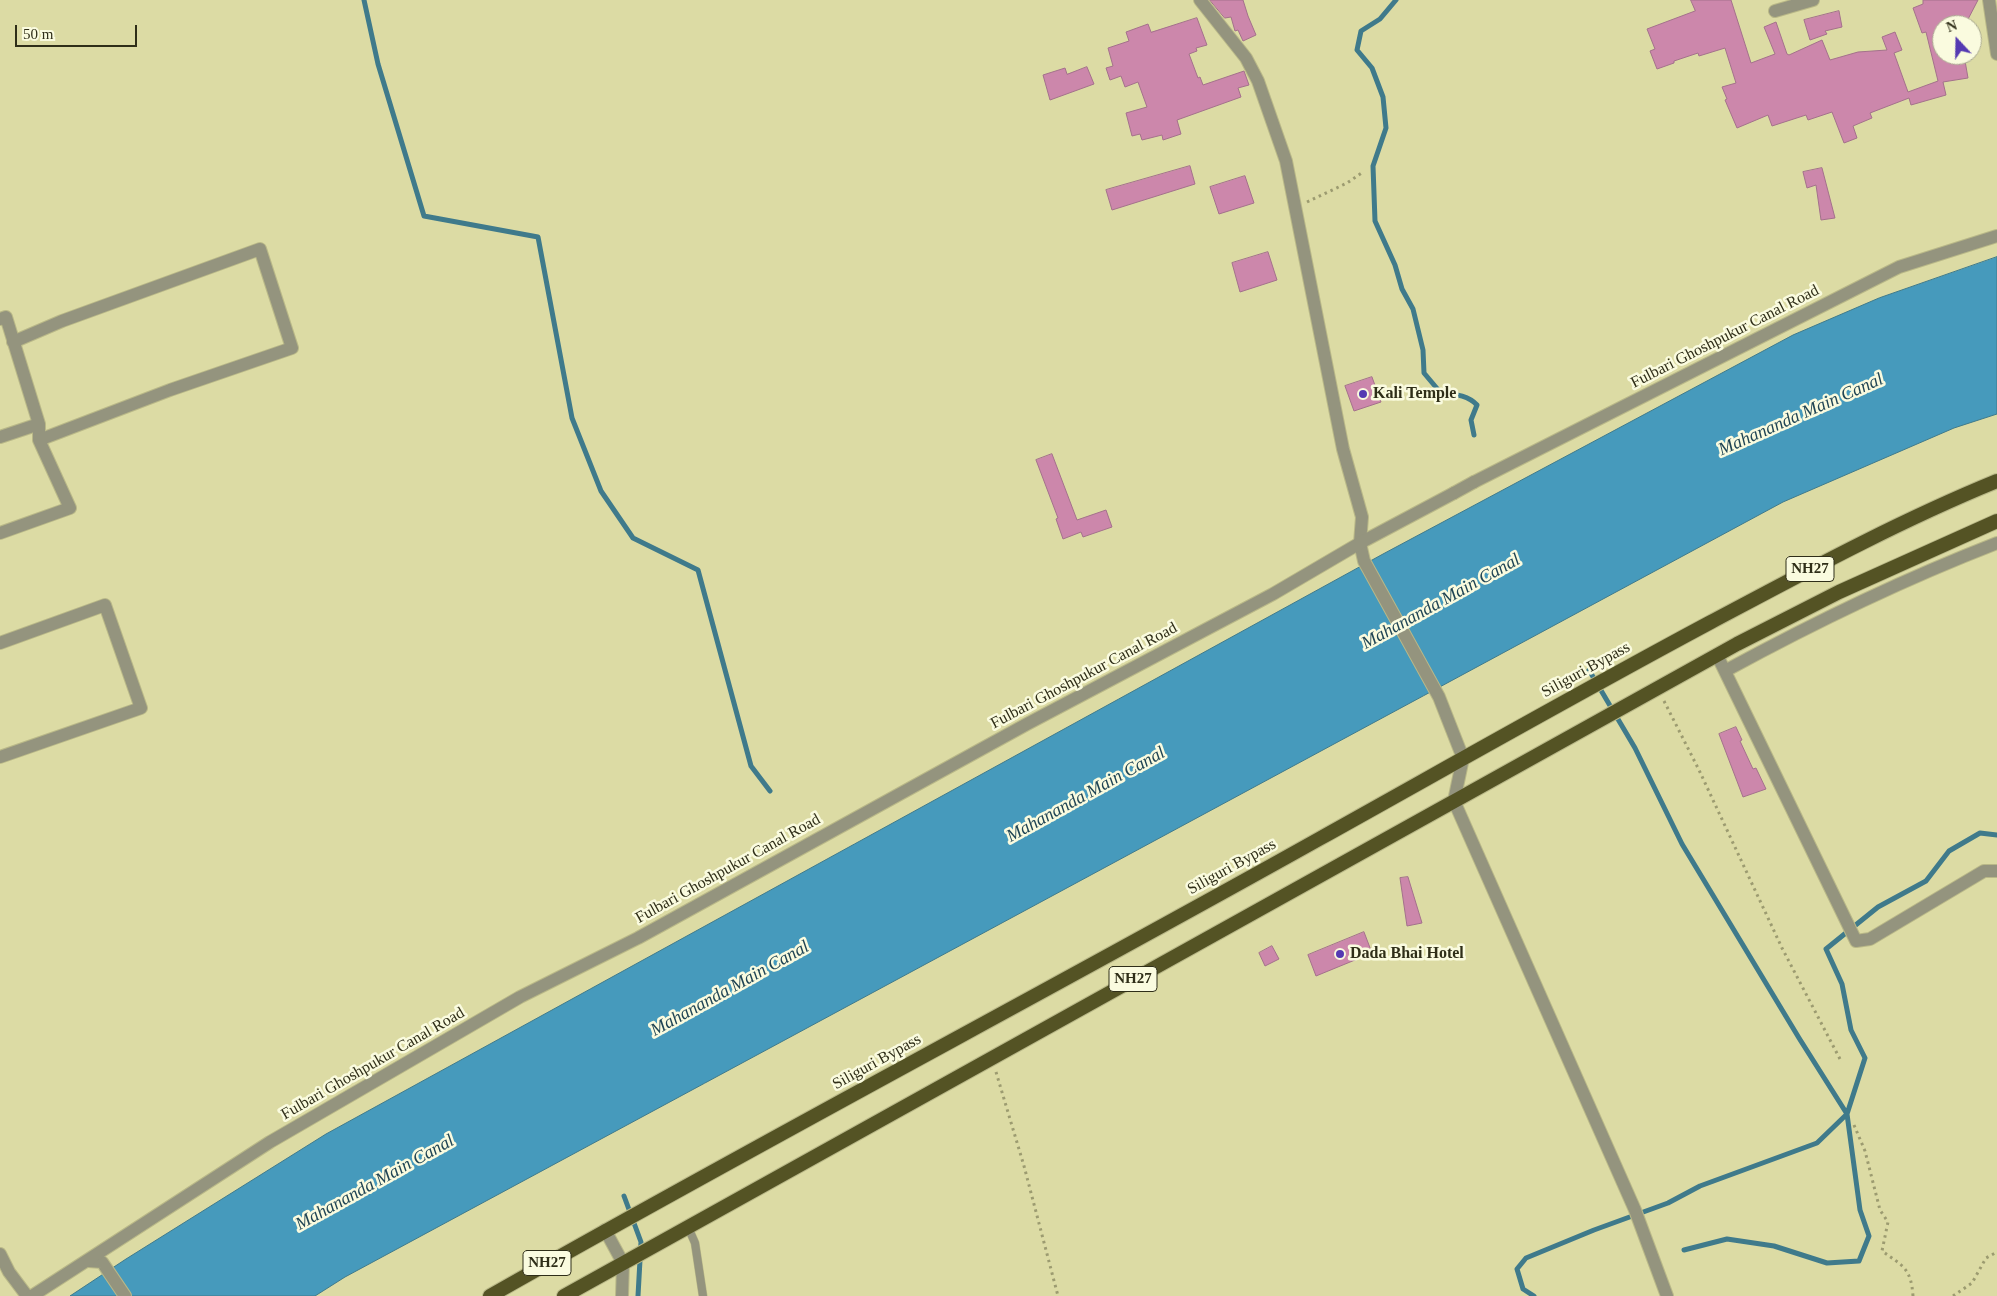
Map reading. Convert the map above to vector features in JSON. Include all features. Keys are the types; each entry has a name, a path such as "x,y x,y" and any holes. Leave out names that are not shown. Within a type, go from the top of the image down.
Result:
{"highway":[{"name":"Siliguri Bypass","path":"490,1296 605,1230 1221,894 1583,690 1823,562 1964,494 1997,481"},
{"name":"NH27","path":"564,1296 1717,655 1839,592 1997,521"}],"street":[{"path":"1200,0 1246,58 1258,81 1286,161 1343,449 1362,517 1360,543 1364,561 1439,697 1463,758 1454,800 1635,1210 1667,1296"},
{"path":"1774,11 1813,0"},
{"path":"1989,0 1997,54"},
{"name":"Fulbari Ghoshpukur Canal Road","path":"32,1296 270,1142 520,997 638,938 1027,724 1273,594 1360,543 1474,482 1899,266 1997,236"},
{"path":"14,342 62,321 260,248 292,348 170,390 40,440"},
{"path":"0,319 6,317 40,424 40,440 70,508 0,533"},
{"path":"0,438 40,424"},
{"path":"1725,671 1793,634 1957,558 1997,543"},
{"path":"0,643 105,605 141,708 0,757"},
{"path":"1717,655 1856,941 1870,939 1984,871 1997,871"},
{"path":"605,1230 623,1263 622,1296"},
{"path":"0,1254 9,1272 27,1296"},
{"path":"88,1261 102,1262 125,1296"}],"lane":[{"path":"688,1227 695,1242 703,1296"}],"path":[{"path":"1294,207 1319,198 1363,172"},
{"path":"1657,688 1699,770 1782,948 1841,1061"},
{"path":"992,1057 1024,1166 1058,1296"},
{"path":"1854,1124 1865,1151 1880,1210 1888,1222 1882,1251 1906,1268 1913,1287 1913,1296"},
{"path":"1953,1296 1972,1282 1986,1258 1997,1252"}],"water":[{"name":"Mahananda Main Canal","path":"1997,257 1997,414 1954,428 1783,502 345,1277 315,1296 70,1296 326,1134 1383,554 1793,335 1879,298"}],"building":[{"path":"1210,0 1243,0 1256,35 1243,41 1238,30 1235,31 1231,17 1225,18"},
{"path":"1691,0 1731,0 1751,63 1775,54 1764,27 1776,22 1787,54 1789,55 1822,40 1830,60 1858,52 1887,50 1882,37 1895,32 1902,50 1894,53 1908,92 1938,81 1934,65 1966,65 1968,78 1943,82 1946,95 1911,105 1909,98 1870,113 1872,118 1853,126 1857,138 1844,143 1832,112 1808,120 1806,115 1772,126 1768,115 1737,128 1725,100 1727,99 1722,87 1736,83 1725,48 1699,56 1698,53 1657,69 1650,51 1655,49 1647,29 1695,11"},
{"path":"1923,0 1978,0 1970,15 1932,15 1932,56 1926,32 1922,33 1913,8 1923,4"},
{"path":"1839,11 1842,27 1825,31 1827,34 1810,40 1804,20"},
{"path":"1197,18 1207,45 1196,48 1197,51 1189,54 1198,78 1200,77 1203,85 1244,71 1249,85 1238,88 1241,97 1177,120 1181,134 1163,140 1162,135 1142,140 1140,134 1132,136 1126,113 1147,107 1138,82 1125,87 1121,76 1110,80 1106,68 1113,66 1108,48 1129,41 1126,32 1148,24 1151,32"},
{"path":"1087,67 1094,84 1050,100 1043,75 1065,68 1067,74"},
{"path":"1190,166 1195,184 1112,210 1106,190"},
{"path":"1822,168 1835,218 1821,220 1816,185 1807,188 1803,172"},
{"path":"1245,176 1254,203 1219,214 1210,187"},
{"path":"1268,252 1277,280 1240,292 1232,263"},
{"name":"Kali Temple","path":"1372,377 1381,402 1354,411 1345,386"},
{"path":"1052,454 1077,520 1106,510 1112,527 1083,537 1081,532 1063,539 1056,519 1058,518 1036,460"},
{"path":"1736,727 1742,740 1740,741 1753,769 1756,768 1766,789 1743,797 1719,734"},
{"path":"1408,877 1422,923 1407,926 1400,878"},
{"name":"Dada Bhai Hotel","path":"1364,932 1372,953 1316,976 1308,955"},
{"path":"1272,946 1279,959 1265,966 1259,953"}],"waterway":[{"path":"364,0 378,64 424,216 538,237 572,418 601,491 633,538 698,570 751,766 770,791"},
{"path":"1396,0 1380,19 1361,31 1357,50 1372,68 1383,97 1386,128 1373,166 1375,221 1395,265 1402,289 1413,309 1423,350 1424,373 1440,392 1465,397 1477,405 1471,420 1474,435"},
{"path":"1589,670 1635,748 1682,844 1847,1114 1860,1210 1869,1236 1859,1261 1827,1263 1774,1246 1727,1239 1684,1250"},
{"path":"1534,1296 1523,1289 1517,1269 1526,1258 1594,1230 1668,1203 1700,1186 1817,1143 1847,1114 1865,1058 1851,1030 1842,984 1826,949 1878,907 1926,881 1949,851 1980,833 1997,835"},
{"path":"624,1196 641,1242 638,1296"}],"place":[{"name":"Kali Temple","path":"1363,394"},
{"name":"Dada Bhai Hotel","path":"1340,954"}]}
